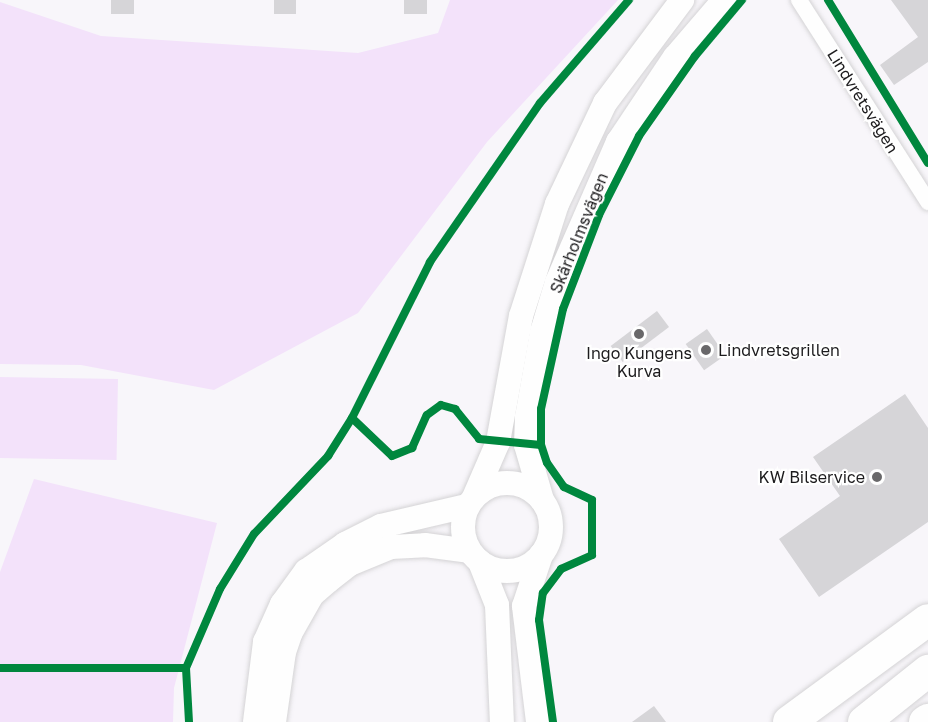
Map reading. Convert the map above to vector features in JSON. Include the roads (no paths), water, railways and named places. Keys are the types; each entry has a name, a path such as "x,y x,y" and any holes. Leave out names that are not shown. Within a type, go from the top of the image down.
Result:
{"highway":[{"path":"789,722 928,620"},
{"path":"864,722 928,671"}],"main road":[{"name":"Skärholmsvägen","path":"471,501 498,442 521,316 557,204 605,103 682,0"},
{"name":"Skärholmsvägen","path":"542,500 526,445 527,417 542,332 565,260 594,190 642,102 724,0"},
{"path":"502,722 497,605 475,557 462,521 471,501 486,488 510,482 522,485 542,500 551,514 553,530 541,555 524,606 538,722"},
{"path":"255,722 265,642 282,604 306,571 345,544 381,526 471,501"},
{"path":"274,722 284,652 291,632 312,595 350,564 391,548 425,545 475,557 511,571 528,566 541,555"}],"street":[{"name":"Lindvretsvägen","path":"799,0 928,202"}],"place":[{"name":"Ingo Kungens Kurva","path":"639,334"},
{"name":"Lindvretsgrillen","path":"706,350"},
{"name":"KW Bilservice","path":"877,477"}]}
